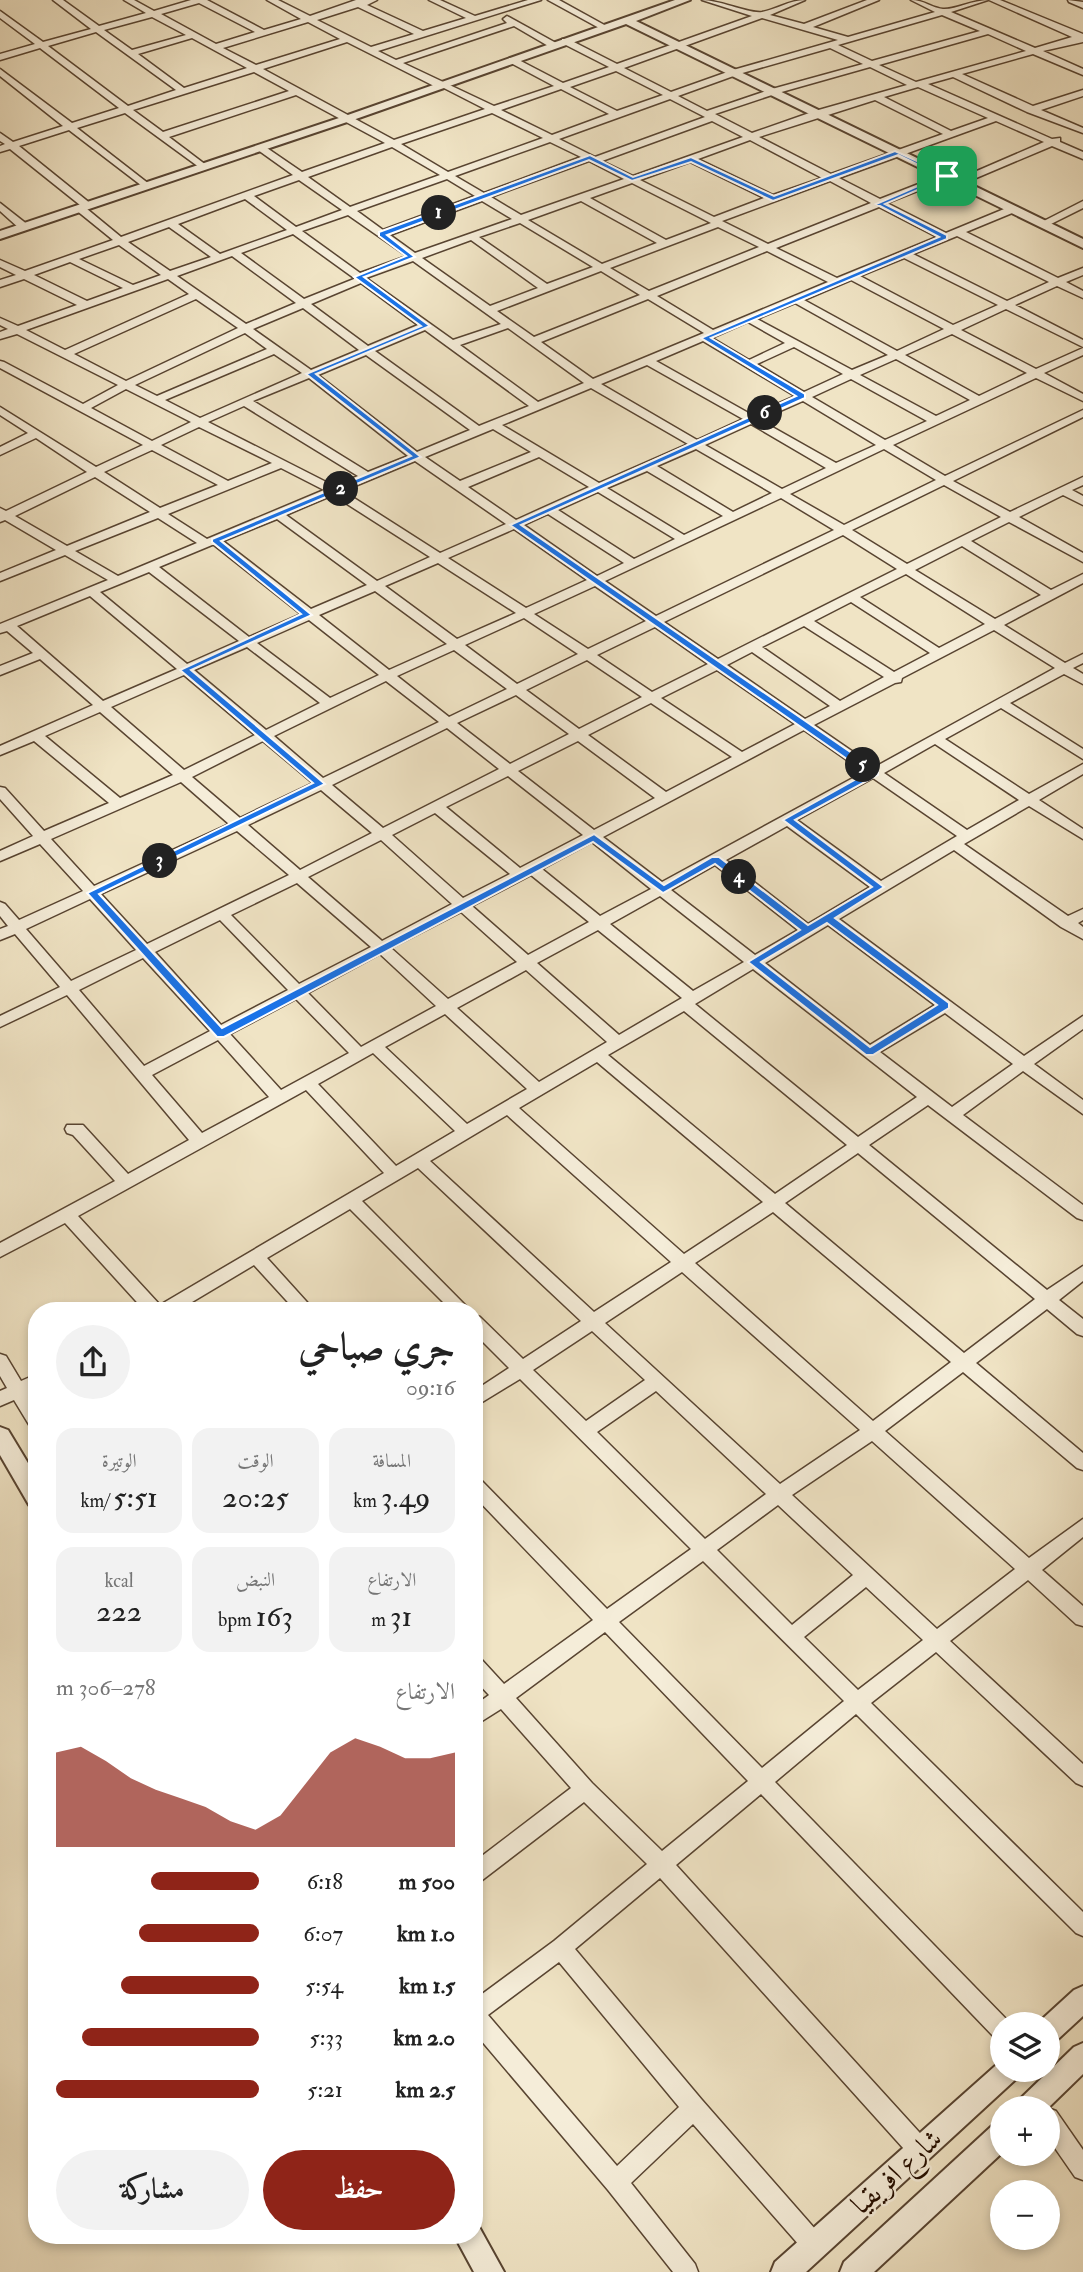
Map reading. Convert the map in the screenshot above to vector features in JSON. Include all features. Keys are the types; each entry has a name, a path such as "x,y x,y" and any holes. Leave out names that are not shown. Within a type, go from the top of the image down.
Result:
{"street":[{"path":"57,0 184,92"},
{"path":"128,0 393,143 601,268 709,336 748,364 944,481 1083,558"},
{"path":"0,57 201,0 263,33"},
{"path":"271,0 395,63 493,108 836,282"},
{"path":"216,47 355,2 373,0"},
{"path":"433,0 475,19"},
{"path":"370,50 496,13 520,2 537,0"},
{"path":"552,0 604,27"},
{"path":"652,0 666,6"},
{"path":"0,235 349,118 685,0"},
{"path":"706,0 846,39"},
{"path":"0,284 493,108 681,46 802,0"},
{"path":"805,27 875,0"},
{"path":"915,0 1083,72"},
{"path":"0,336 736,72 984,0"},
{"path":"993,0 1082,38"},
{"path":"1072,0 1083,5"},
{"path":"355,2 421,34"},
{"path":"496,13 617,67 945,237"},
{"path":"0,14 203,167"},
{"path":"626,20 1082,243"},
{"path":"395,63 515,23"},
{"path":"382,234 775,91 986,32"},
{"path":"130,54 194,35"},
{"path":"81,409 126,384 246,328 412,257 818,113 1082,38"},
{"path":"0,149 348,39"},
{"path":"829,44 1083,156"},
{"path":"512,60 617,115"},
{"path":"0,72 146,186"},
{"path":"954,74 1082,131"},
{"path":"162,136 298,91"},
{"path":"1031,110 1083,93"},
{"path":"875,96 950,134"},
{"path":"487,311 773,199 996,118"},
{"path":"959,182 1082,131"},
{"path":"0,135 120,241 310,374 417,457 874,773 1083,934"},
{"path":"261,148 593,384 842,529 1083,680"},
{"path":"691,159 773,199"},
{"path":"532,342 947,176"},
{"path":"247,196 538,407"},
{"path":"582,197 665,243"},
{"path":"1043,224 1083,204"},
{"path":"0,206 24,227"},
{"path":"5,627 1013,209"},
{"path":"170,223 219,258"},
{"path":"957,232 1083,295"},
{"path":"471,236 547,289"},
{"path":"234,253 478,431"},
{"path":"905,254 1083,344"},
{"path":"71,258 134,289"},
{"path":"0,263 86,305"},
{"path":"0,751 648,467 1083,271"},
{"path":"851,276 1034,375 1083,398"},
{"path":"67,353 199,294"},
{"path":"795,299 980,401"},
{"path":"750,319 936,421"},
{"path":"0,321 335,491 525,613 743,759"},
{"path":"453,344 507,325"},
{"path":"2,515 244,401 426,326"},
{"path":"748,364 793,343"},
{"path":"157,400 275,349"},
{"path":"0,856 184,775 388,675 634,564 1083,351"},
{"path":"649,361 837,468"},
{"path":"0,364 149,446 227,485"},
{"path":"244,401 368,477"},
{"path":"0,410 95,473 211,542 388,675 445,723 869,1052 1083,1214"},
{"path":"0,935 240,824 1083,413"},
{"path":"495,425 684,540"},
{"path":"0,452 35,434"},
{"path":"459,486 540,452"},
{"path":"0,577 283,463"},
{"path":"648,467 733,517"},
{"path":"0,1022 299,876 1083,480"},
{"path":"1063,490 1083,501"},
{"path":"550,510 634,564"},
{"path":"278,514 666,799"},
{"path":"2,515 118,580"},
{"path":"962,541 1050,595"},
{"path":"151,567 329,704"},
{"path":"141,1074 896,679 1083,578"},
{"path":"92,592 382,834 617,1042"},
{"path":"850,596 941,654"},
{"path":"804,620 896,679"},
{"path":"5,627 41,654 184,775 383,949 538,1090"},
{"path":"751,646 841,707"},
{"path":"0,671 41,654"},
{"path":"0,1251 1083,659"},
{"path":"1001,703 1083,755"},
{"path":"35,735 119,804"},
{"path":"936,739 1083,835"},
{"path":"178,1302 1083,768"},
{"path":"0,791 279,1098"},
{"path":"436,806 598,924 857,1146 1083,1329"},
{"path":"788,820 879,887"},
{"path":"716,859 807,930"},
{"path":"0,906 66,988 200,1142"},
{"path":"221,913 359,1054"},
{"path":"1066,923 1083,914"},
{"path":"828,918 1083,1108"},
{"path":"869,1052 945,1006"},
{"path":"952,1115 1083,1021"},
{"path":"375,1046 465,1132"},
{"path":"597,1054 1083,1463"},
{"path":"308,1083 394,1174"},
{"path":"483,1394 774,1203 928,1097"},
{"path":"509,1107 1083,1618"},
{"path":"73,1129 77,1129 126,1182"},
{"path":"419,1160 1083,1777"},
{"path":"351,1200 454,1302"},
{"path":"67,1214 147,1302"},
{"path":"255,1256 298,1302"},
{"path":"483,1710 703,1549 874,1430 1083,1272"},
{"path":"483,1331 1083,1926"},
{"path":"0,1361 28,1409"},
{"path":"584,1432 657,1381"},
{"path":"0,1399 28,1386"},
{"path":"0,1436 28,1483"},
{"path":"483,1493 990,2018"},
{"path":"483,2007 561,1948 857,1702 1083,1527"},
{"path":"792,1636 867,1576"},
{"path":"483,1674 585,1789 660,1863 920,2151"},
{"path":"483,1867 585,1789"},
{"path":"561,1948 694,2108 815,2246"},
{"path":"1060,2020 1083,1999"},
{"path":"483,2025 616,2182 687,2272"},
{"path":"1050,2096 1083,2056"},
{"name":"شارع افريقيا","path":"785,2272 994,2082"},
{"path":"616,2182 694,2108"},
{"path":"1060,2139 1083,2169"},
{"name":"شارع افريقيا","path":"855,2272 990,2145"},
{"path":"473,2244 490,2272"}],"route":[{"path":"947,176 879,204 945,237 705,338 802,396 514,525 874,773 788,820 879,887 807,930 753,962 869,1052 945,1006 828,918 807,930 716,859 663,890 594,837 220,1034 92,893 320,784 184,670 307,615 215,540 417,457 310,374 426,326 358,277 412,257 382,234 590,158 632,179 691,159 773,199 898,153 947,176"}]}
